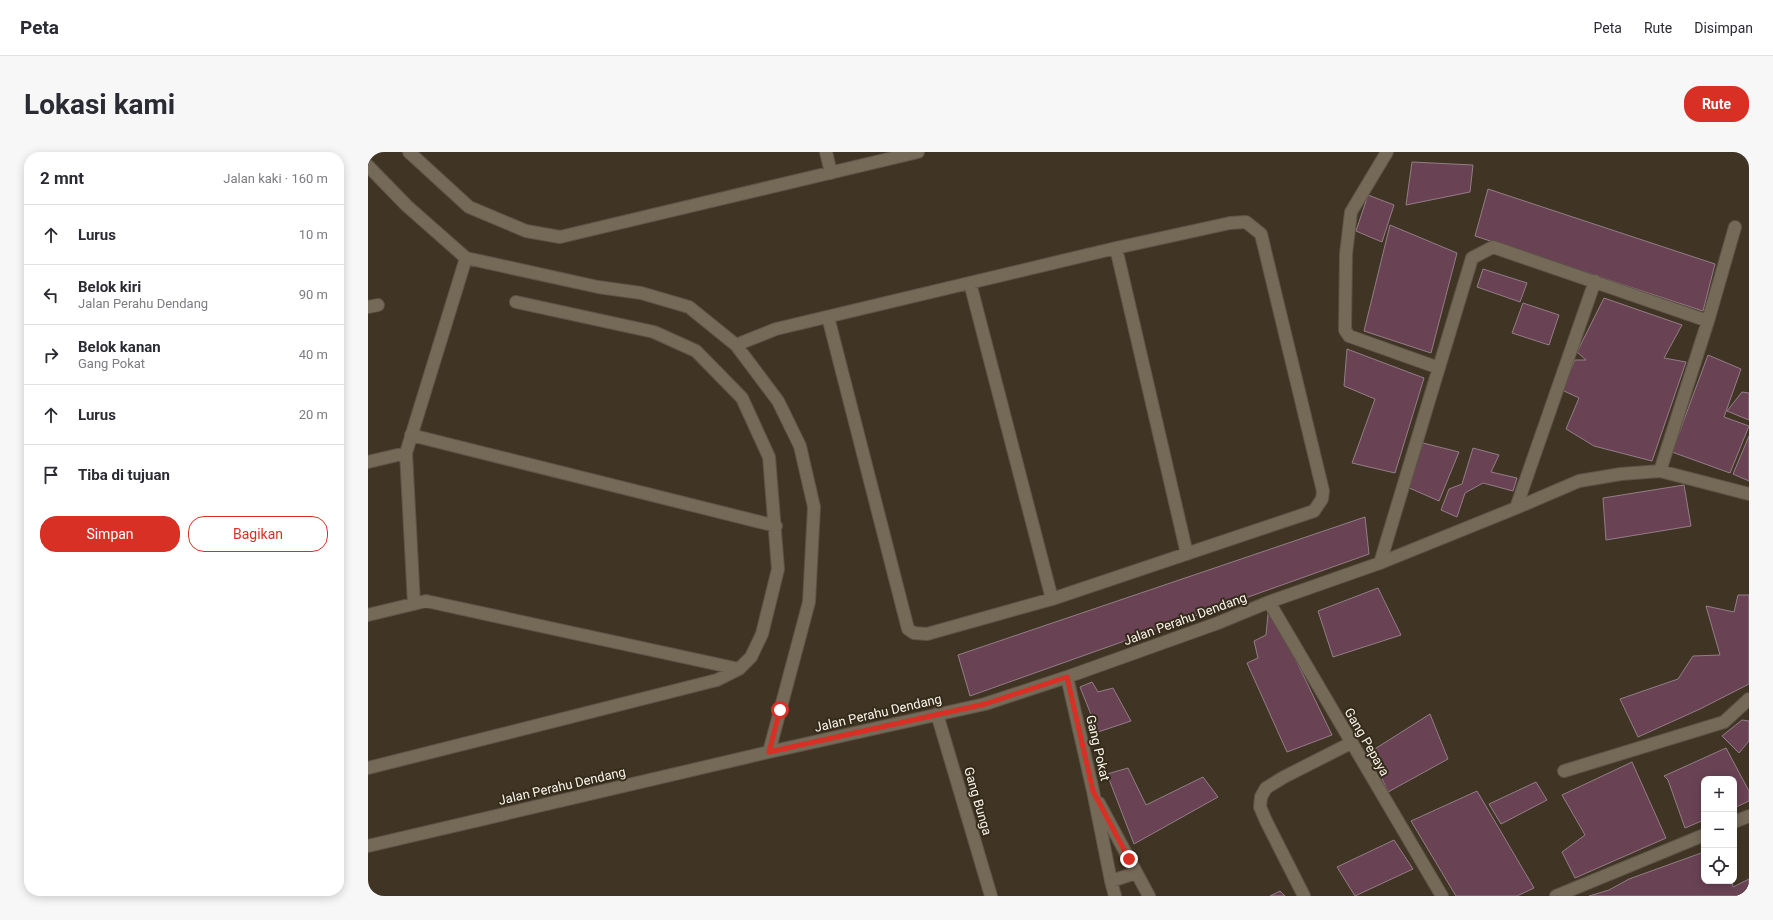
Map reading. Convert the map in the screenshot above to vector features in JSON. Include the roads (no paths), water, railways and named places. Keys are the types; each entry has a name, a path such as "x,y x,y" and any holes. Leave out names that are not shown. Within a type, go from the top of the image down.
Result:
{"street":[{"path":"826,152 831,173"},
{"path":"413,153 469,207 526,231 560,237 918,152"},
{"path":"1387,152 1351,212 1346,254 1345,330 1349,336 1439,368"},
{"path":"368,166 407,206 466,258 598,287 641,293 689,307 736,345 778,400 800,446 814,507 809,602 769,752"},
{"path":"736,345 776,329 1116,248 1239,221 1246,222 1256,228 1261,234 1323,491 1322,499 1314,511 1052,599 927,634 914,633 908,629 828,317"},
{"path":"1660,471 1708,321 1735,227"},
{"path":"1380,563 1472,258 1493,247 1708,321"},
{"path":"1116,248 1187,554"},
{"path":"414,604 406,453 466,258"},
{"path":"1516,508 1595,281"},
{"path":"970,283 1052,599"},
{"path":"368,768 717,680 739,669 751,657 762,634 778,569 776,526 769,457 742,398 696,351 654,332 516,302"},
{"path":"411,435 776,526"},
{"path":"368,462 406,453"},
{"name":"Jalan Perahu Dendang","path":"368,846 769,752 985,704 1067,677 1218,623 1269,602 1380,563 1516,508 1579,480 1621,474 1660,471 1749,494"},
{"path":"368,615 426,601 739,669"},
{"name":"Gang Pepaya","path":"1269,602 1442,896"},
{"name":"Gang Pokat","path":"1067,677 1115,896"},
{"path":"1564,771 1724,722 1749,699"},
{"name":"Gang Bunga","path":"938,714 991,896"},
{"path":"1304,896 1266,821 1260,807 1261,798 1266,788 1284,777 1351,743"},
{"path":"1093,791 1149,896"},
{"path":"1737,821 1749,816"},
{"path":"1556,896 1701,835"},
{"path":"1111,881 1136,873"}]}
